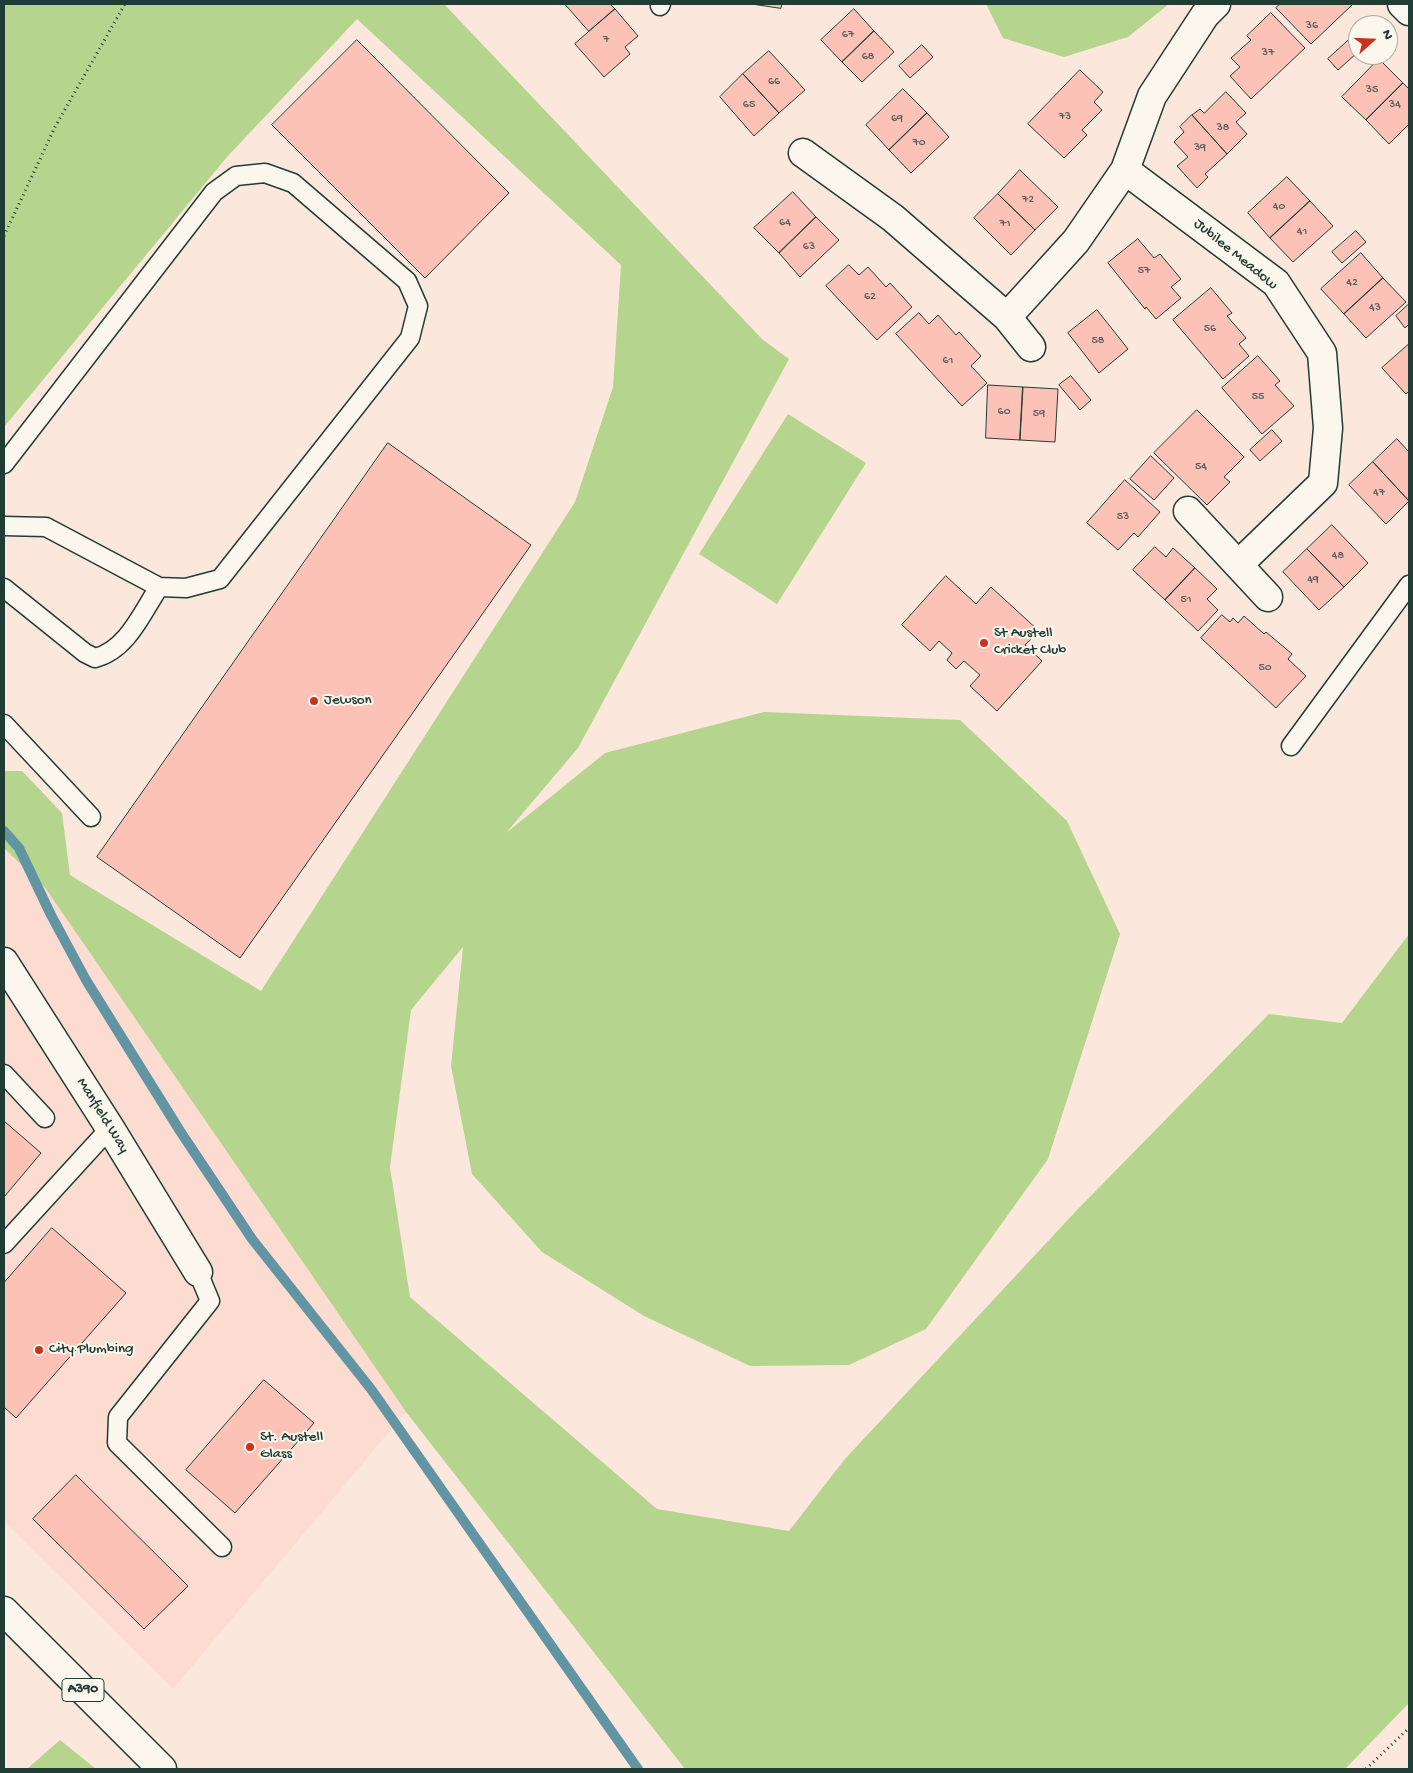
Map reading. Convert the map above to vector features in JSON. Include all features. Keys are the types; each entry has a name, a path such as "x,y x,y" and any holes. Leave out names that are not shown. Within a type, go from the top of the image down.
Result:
{"main road":[{"path":"1007,317 1076,241 1125,170 1152,96 1205,15 1216,4"},
{"path":"1402,4 1409,11"},
{"path":"803,153 893,218 1007,317 1031,347"},
{"name":"Jubilee Meadow","path":"1125,170 1276,284 1322,352 1328,428 1323,483 1239,564"},
{"path":"1188,511 1268,597"},
{"name":"Manfield Way","path":"7,975 110,1128 198,1272"},
{"name":"A390","path":"4,1612 162,1769"}],"lane":[{"path":"4,464 214,192 236,176 265,173 293,182 408,281 418,306 410,338 220,579 186,588 159,587 46,527 4,526"},
{"path":"1291,746 1409,585"},
{"path":"4,588 85,653 95,658 108,654 119,646 159,587"},
{"path":"4,724 90,817"},
{"path":"4,1074 45,1118"},
{"path":"4,1244 110,1128"},
{"path":"198,1272 210,1301 118,1417 117,1443 222,1547"}],"path":[{"path":"4,236 55,127 125,4"},
{"path":"1366,1769 1409,1728"}],"shaded area":[{"path":"4,848 46,889 406,1412 173,1689 4,1521"}],"green space":[{"path":"4,4 444,4 762,339 789,359 578,748 506,833 605,753 764,712 960,720 1067,821 1120,934 1048,1159 926,1329 849,1365 750,1366 644,1316 542,1252 472,1174 451,1066 463,947 411,1010 390,1167 410,1297 657,1509 789,1531 844,1460 1077,1210 1269,1014 1342,1023 1409,934 1409,1703 1345,1769 685,1769 406,1412 46,889 4,848 4,771 22,771 62,813 70,875 261,991 575,502 613,387 621,265 357,19 227,157 4,427"},
{"path":"986,4 1169,4 1128,37 1064,57 1003,38"},
{"path":"788,414 866,463 777,604 699,554"},
{"path":"60,1740 96,1769 27,1769"}],"building":[{"path":"565,4 610,4 615,9 589,31"},
{"path":"752,4 782,4 781,8"},
{"path":"1280,4 1353,4 1311,44 1276,8"},
{"path":"615,9 638,36 625,47 630,54 604,77 575,44"},
{"path":"854,9 874,31 842,62 821,40"},
{"path":"1271,13 1305,48 1251,99 1230,76 1240,67 1231,58 1251,40 1247,36"},
{"path":"874,31 894,52 862,82 842,62"},
{"path":"357,40 509,193 425,278 272,125"},
{"path":"1348,41 1348,61 1338,70 1328,59"},
{"path":"922,45 933,57 910,78 899,66"},
{"path":"769,51 805,90 779,113 743,74"},
{"path":"1373,65 1385,65 1403,83 1366,120 1342,97"},
{"path":"1080,70 1103,92 1094,102 1102,110 1082,130 1087,135 1064,158 1028,124"},
{"path":"743,74 779,113 754,136 720,97"},
{"path":"1403,83 1409,89 1409,124 1389,144 1366,120"},
{"path":"903,89 927,113 889,150 866,125"},
{"path":"1226,92 1246,113 1236,122 1247,134 1227,154 1192,115 1200,109 1204,113"},
{"path":"927,113 949,137 911,173 889,150"},
{"path":"1192,115 1227,154 1205,174 1208,177 1197,188 1177,166 1188,157 1174,142 1184,132 1180,127"},
{"path":"1020,170 1058,207 1035,230 998,194"},
{"path":"1287,177 1310,201 1270,238 1248,213"},
{"path":"793,192 816,217 779,253 754,228"},
{"path":"998,194 1035,230 1011,255 974,218"},
{"path":"1310,201 1333,226 1293,262 1270,238"},
{"path":"816,217 839,240 800,277 779,253"},
{"path":"1356,231 1366,242 1342,263 1332,252"},
{"path":"1138,239 1154,258 1160,254 1181,279 1171,287 1181,298 1156,319 1146,307 1145,309 1108,263"},
{"path":"1361,253 1383,278 1344,314 1321,289"},
{"path":"849,265 859,275 868,267 886,287 890,283 912,307 877,340 826,286"},
{"path":"1383,278 1406,302 1366,338 1344,314"},
{"path":"1211,288 1232,313 1227,316 1246,338 1239,344 1249,356 1223,379 1173,320"},
{"path":"1409,304 1409,324 1405,328 1396,316"},
{"path":"1097,310 1128,349 1099,373 1068,333"},
{"path":"919,313 929,324 938,315 956,335 959,332 981,356 971,366 987,383 962,406 896,334"},
{"path":"1409,344 1409,391 1406,394 1382,368"},
{"path":"1258,356 1280,381 1275,385 1294,406 1262,434 1222,388"},
{"path":"1071,376 1091,400 1080,410 1059,385"},
{"path":"988,385 1023,387 1020,440 986,438"},
{"path":"1023,387 1058,389 1055,442 1020,440"},
{"path":"1197,410 1244,457 1224,477 1230,482 1207,505 1154,453"},
{"path":"1272,430 1282,441 1260,461 1250,450"},
{"path":"1397,439 1409,452 1409,501 1373,462"},
{"name":"Jewson","path":"388,443 531,545 240,958 97,857"},
{"path":"1151,456 1174,478 1154,500 1130,479"},
{"path":"1373,462 1409,501 1386,524 1349,485"},
{"path":"1125,480 1160,512 1138,537 1134,533 1118,550 1087,523"},
{"path":"1332,525 1368,563 1344,587 1307,549"},
{"path":"1155,547 1166,557 1173,548 1195,568 1165,600 1133,570"},
{"path":"1307,549 1344,587 1319,610 1283,572"},
{"path":"1195,568 1217,589 1207,599 1218,610 1198,631 1165,600"},
{"name":"St Austell Cricket Club","path":"946,576 976,604 991,587 1039,631 1025,645 1042,661 997,711 970,686 980,675 964,661 956,669 947,660 952,653 939,641 930,651 902,625"},
{"path":"1222,615 1230,622 1233,618 1238,623 1244,616 1264,634 1266,632 1292,654 1288,659 1306,676 1276,708 1201,638"},
{"path":"4,1121 41,1153 4,1197"},
{"name":"City Plumbing","path":"52,1228 126,1293 16,1418 4,1407 4,1283"},
{"name":"St. Austell Glass","path":"264,1380 314,1423 235,1513 186,1470"},
{"path":"76,1475 188,1586 144,1629 33,1519"}],"waterway":[{"path":"4,831 19,848 51,915 86,980 180,1131 252,1239 371,1389 638,1769"}],"place":[{"name":"St Austell Cricket Club","path":"984,643"},
{"name":"Jewson","path":"314,701"},
{"name":"City Plumbing","path":"39,1350"},
{"name":"St. Austell Glass","path":"250,1447"}]}
